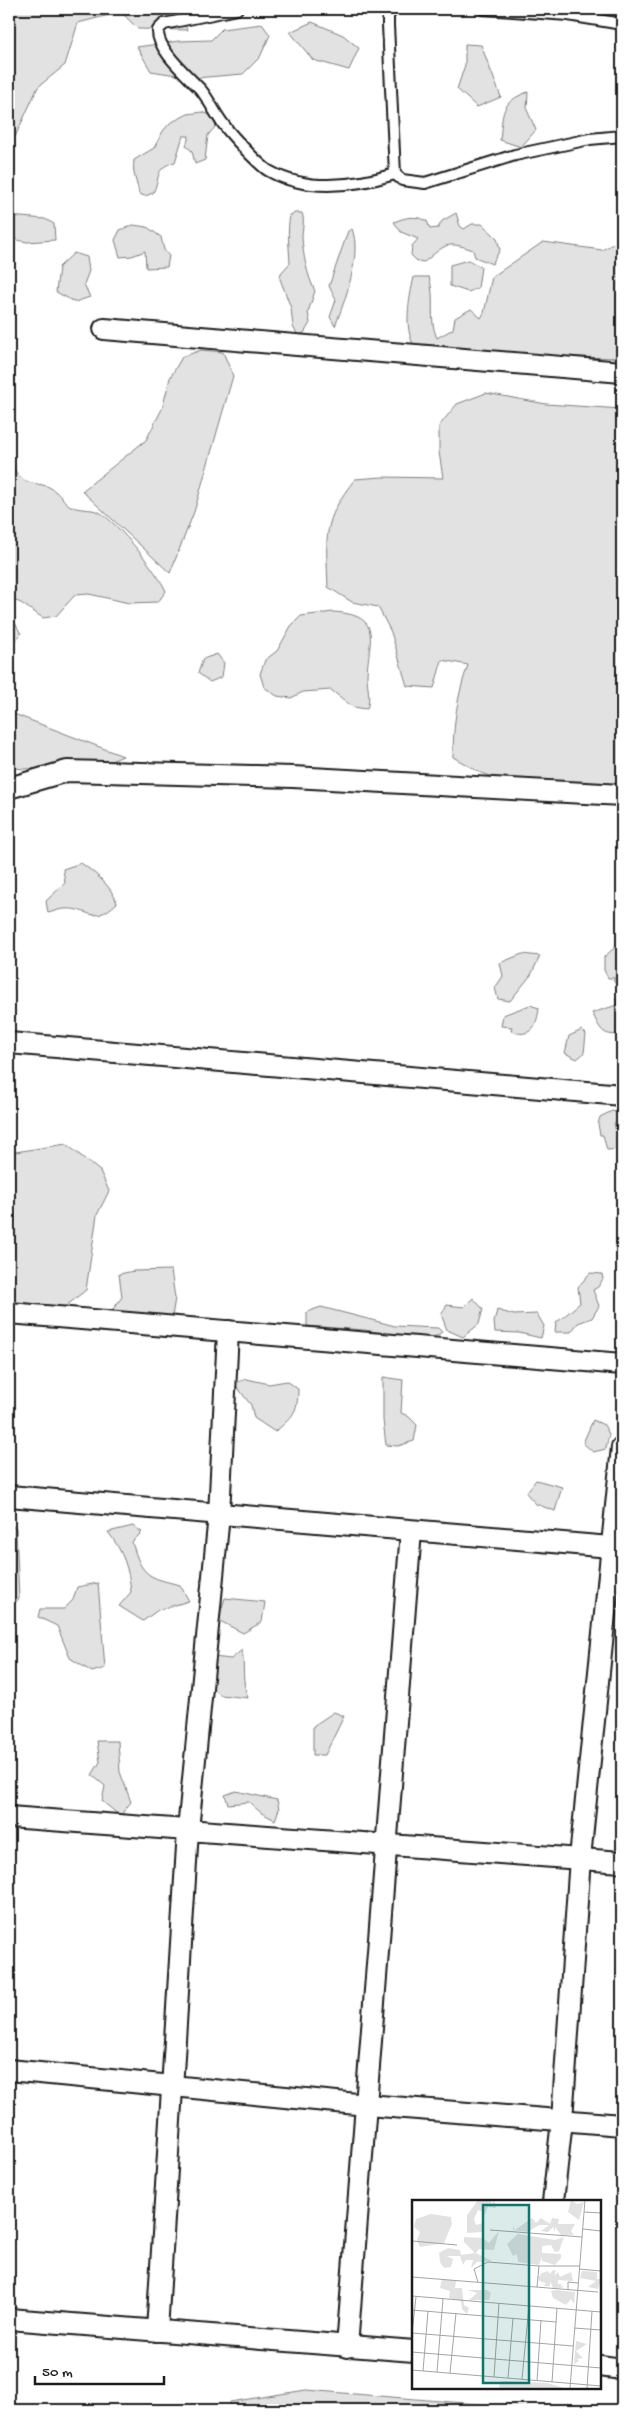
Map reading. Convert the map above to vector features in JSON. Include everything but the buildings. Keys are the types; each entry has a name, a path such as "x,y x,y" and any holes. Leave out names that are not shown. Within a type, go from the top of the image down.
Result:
{"street":[{"path":"104,328 622,372"},
{"path":"9,788 67,771 293,777 622,795"},
{"path":"9,1043 622,1095"},
{"path":"9,1314 622,1364"},
{"path":"157,2331 174,2085 188,1830 218,1515 228,1331"},
{"path":"553,2200 562,2120 580,1858 617,1548 622,1447"},
{"path":"9,1496 617,1548"},
{"path":"347,2347 411,1530"},
{"path":"9,1817 385,1843 622,1862"},
{"path":"9,2070 367,2105 622,2125"},
{"path":"9,2319 412,2351"},
{"path":"601,2366 622,2369"}],"lane":[{"path":"237,9 164,24 158,30 157,37 169,56 207,97 230,132 268,170 294,182 317,185 363,184 396,174"},
{"path":"392,9 388,16 388,25 396,174 402,180 425,183 515,154 622,136"},
{"path":"483,9 568,15 622,24"}],"shaded area":[{"path":"9,9 115,9 113,14 78,23 65,65 38,87 9,150"},
{"path":"124,9 174,9 188,30 138,29 123,14"},
{"path":"312,22 343,35 359,48 349,70 313,60 290,32"},
{"path":"262,24 270,35 260,57 243,74 195,78 151,71 137,47 179,41 211,40 222,29"},
{"path":"465,44 481,45 501,97 477,107 457,89 465,65"},
{"path":"528,92 527,110 536,130 521,147 500,140 503,116 508,104"},
{"path":"202,112 210,115 216,126 208,135 205,160 195,164 192,151 186,146 189,136 183,136 175,162 168,164 161,170 153,193 145,196 139,194 134,174 134,160 154,148 163,131 170,123 188,114"},
{"path":"302,213 303,216 304,258 315,291 308,312 310,323 304,333 298,335 293,327 291,308 280,279 281,273 290,263 289,221 290,215"},
{"path":"456,213 460,226 464,229 472,224 482,224 497,238 500,250 492,264 475,257 473,250 457,245 442,248 424,262 417,261 411,255 412,246 418,239 401,232 394,222 414,217 427,221 430,229 438,228 442,221"},
{"path":"9,216 45,219 54,224 55,240 27,242 17,240 9,234"},
{"path":"133,225 147,227 161,237 164,250 169,256 167,267 146,268 145,251 132,256 120,257 115,240 120,230"},
{"path":"352,229 355,239 354,264 335,326 330,317 336,300 329,286 348,231"},
{"path":"622,239 622,358 524,356 415,348 411,340 408,322 414,277 429,277 432,292 434,331 437,338 453,329 455,318 471,309 481,318 484,313 492,277 543,242 602,250"},
{"path":"74,253 87,257 89,271 84,284 90,297 75,302 56,292 59,267"},
{"path":"468,260 481,267 478,288 468,292 450,286 450,265"},
{"path":"201,350 223,352 233,376 194,512 170,573 82,491 146,440 162,409 170,378 182,357"},
{"path":"486,393 546,404 622,409 622,791 504,781 479,772 453,757 456,711 468,665 442,660 434,688 407,686 391,632 378,607 352,602 328,587 327,541 331,518 344,494 355,479 382,477 443,478 439,452 439,426 457,404"},
{"path":"9,447 15,471 21,478 28,482 49,487 73,507 99,512 116,526 136,548 166,591 158,602 129,603 89,594 75,595 56,616 43,618 21,603 9,598"},
{"path":"333,612 349,614 360,618 367,624 370,632 367,675 369,701 367,709 353,707 331,690 303,692 291,698 277,696 264,687 260,674 265,660 277,651 291,626 301,616"},
{"path":"9,621 14,621 21,634 12,644 9,641"},
{"path":"217,654 224,663 222,677 210,682 198,673 203,659"},
{"path":"9,708 14,714 123,756 99,766 23,769 9,767"},
{"path":"81,863 107,885 117,903 101,914 96,915 73,909 62,909 48,913 46,901 65,883 63,869"},
{"path":"620,943 622,944 622,993 613,980 616,978 608,978 604,970 604,957"},
{"path":"522,954 540,956 531,975 510,1001 498,999 495,988 503,976 500,963"},
{"path":"622,993 622,1034 606,1033 602,1031 592,1013 617,1005 616,999"},
{"path":"530,1005 539,1008 535,1025 528,1032 518,1033 511,1031 512,1027 501,1026 503,1015"},
{"path":"582,1030 586,1034 584,1053 577,1059 565,1053 569,1036"},
{"path":"612,1111 616,1112 619,1118 614,1123 616,1131 622,1136 622,1149 607,1150 603,1135 600,1135 598,1124 600,1117"},
{"path":"66,1144 100,1171 109,1191 97,1215 86,1290 66,1306 23,1310 9,1307 9,1153"},
{"path":"171,1270 175,1298 171,1323 111,1312 122,1297 119,1274 134,1271"},
{"path":"590,1273 602,1274 603,1279 598,1287 593,1290 599,1306 592,1318 578,1323 571,1332 555,1332 556,1323 580,1303 578,1287"},
{"path":"473,1298 483,1309 479,1324 463,1337 447,1330 441,1314 447,1305 464,1307"},
{"path":"321,1307 395,1326 438,1328 442,1332 430,1340 364,1330 307,1326 307,1312"},
{"path":"497,1310 514,1315 537,1314 544,1326 541,1338 519,1333 495,1332 494,1322"},
{"path":"383,1377 403,1380 401,1413 408,1416 417,1425 414,1441 398,1446 386,1445 383,1420"},
{"path":"247,1379 269,1384 287,1381 298,1389 297,1404 293,1414 275,1432 254,1418 251,1405 234,1383"},
{"path":"593,1420 604,1425 609,1434 606,1449 593,1452 583,1443"},
{"path":"536,1480 562,1487 555,1511 536,1504 526,1493"},
{"path":"9,1525 16,1528 19,1599 9,1608"},
{"path":"133,1526 142,1532 132,1542 143,1568 153,1577 180,1585 189,1601 158,1610 143,1621 119,1606 131,1592 130,1584 127,1568 121,1553 108,1532"},
{"path":"98,1583 105,1668 92,1672 70,1658 57,1626 38,1617 40,1609 64,1609 73,1600 77,1587"},
{"path":"225,1598 265,1602 262,1622 243,1633 218,1620"},
{"path":"242,1650 248,1698 221,1695 210,1687 213,1657 231,1659"},
{"path":"334,1712 344,1716 325,1755 313,1755 313,1726"},
{"path":"97,1741 118,1741 120,1772 131,1802 120,1816 102,1801 105,1786 92,1775 100,1762"},
{"path":"236,1791 277,1800 279,1809 275,1820 260,1812 249,1802 228,1804 225,1795"},
{"path":"306,2390 555,2410 228,2410 230,2402"}]}
